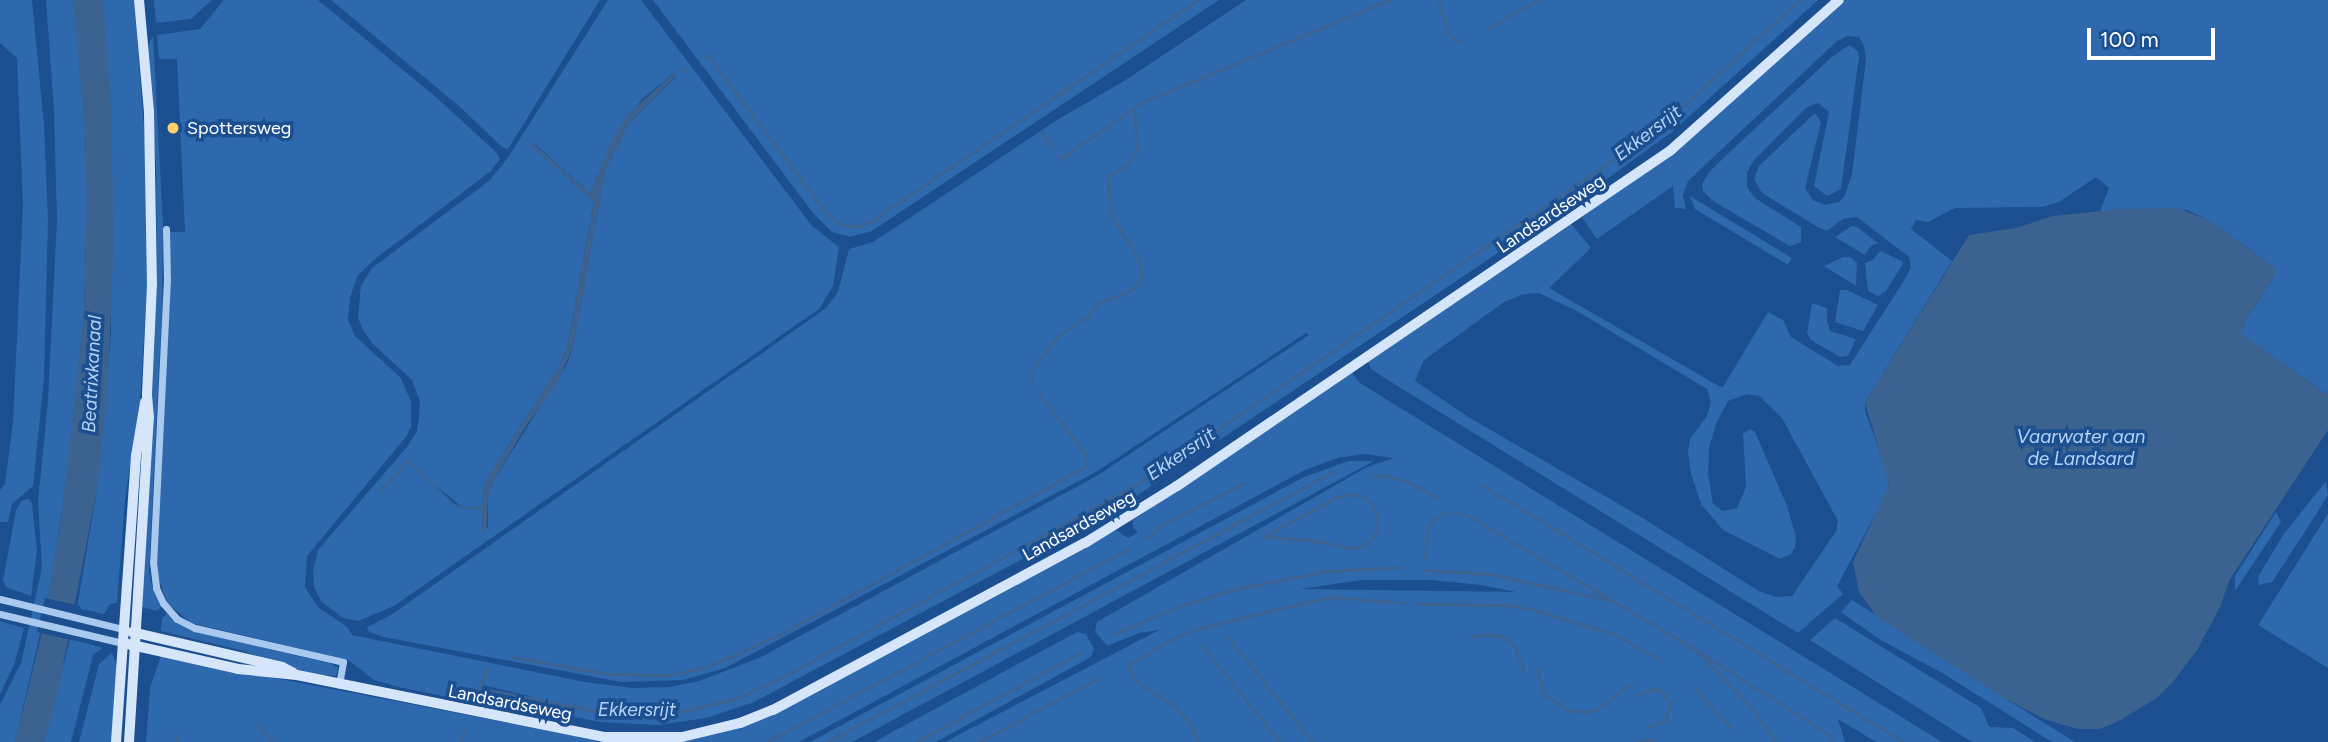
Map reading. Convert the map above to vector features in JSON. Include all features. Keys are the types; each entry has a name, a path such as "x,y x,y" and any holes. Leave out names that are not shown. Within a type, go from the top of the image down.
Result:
{"street":[{"path":"129,742 149,418 147,394 152,285 151,182 138,0"},
{"name":"Landsardseweg","path":"122,643 238,669 297,675 622,740 682,737 715,731 773,710 1085,543 1177,486 1671,150 1839,0"},
{"path":"166,229 167,279 153,562 156,588 177,619 201,630 343,662 339,685"},
{"path":"116,742 136,456 147,394"},
{"path":"0,598 18,605 123,629"},
{"path":"0,614 14,620 122,643"},
{"name":"Landsardseweg","path":"123,629 282,667 297,675"}],"shaded area":[{"path":"0,0 32,0 44,125 48,219 44,378 33,486 12,504 8,522 0,522 0,490 5,484 13,423 23,205 17,58 0,43"},
{"path":"46,0 73,0 74,3 85,127 87,201 84,313 73,439 49,595 15,742 0,742 0,705 21,663 42,568 38,501 48,401 57,220 54,110"},
{"path":"102,0 134,0 147,166 147,288 140,400 125,500 117,603 110,604 104,614 77,608 97,489 111,334 111,111"},
{"path":"154,0 212,0 191,19 156,23"},
{"path":"224,0 318,0 437,98 497,153 500,159 491,171 375,259 358,275 350,297 348,320 355,336 401,378 411,402 411,427 406,437 307,556 305,587 318,607 347,627 352,635 585,682 633,688 670,687 699,681 759,658 1095,477 1309,335 1306,333 1096,472 725,668 683,680 621,682 384,637 369,632 367,627 391,615 826,308 838,292 849,249 873,242 1057,120 1124,81 1246,0 1818,0 1672,132 1593,189 1120,507 752,703 706,718 658,725 601,722 547,712 529,696 483,685 478,703 398,687 374,680 348,660 191,623 167,603 156,571 170,232 185,232 177,59 159,59 157,35 200,29"},
{"path":"331,0 600,0 508,149 502,147 460,107"},
{"path":"608,0 641,0 812,226 839,247 833,286 819,309 394,606 358,621 343,618 321,601 314,587 313,570 318,550 407,447 417,431 420,402 412,380 372,343 363,330 358,318 361,286 372,268 489,181 507,159","holes":["674,73 676,77 629,123 605,171 573,347 567,364 494,480 488,497 488,527 482,529 482,509 460,508 454,505 435,485 462,507 482,507 485,483 561,363 568,343 594,201 531,145 534,143 590,193 597,175 641,100"]},
{"path":"653,0 1219,0 872,231 850,237 832,232 813,213"},
{"path":"1841,0 2328,0 2328,395 2241,334 2247,318 2275,275 2275,267 2208,220 2187,210 2100,211 2109,188 2096,177 2059,202 2042,207 1955,208 1928,222 1916,220 1911,229 1952,261 1865,402 1865,411 1887,473 1889,489 1837,586 1843,594 1798,633 1383,377 1371,369 1368,362 1571,224 1591,248 1549,288 1723,387 1768,312 1783,320 1791,337 1838,366 1850,365 1911,267 1909,257 1857,217 1843,219 1827,231 1762,193 1754,179 1759,166 1815,113 1821,122 1805,188 1813,200 1825,205 1839,202 1844,197 1852,175 1866,60 1864,46 1859,37 1847,36 1836,42 1688,181 1683,195 1686,209 1675,208 1673,186 1597,239 1583,216 1640,177","holes":["1539,293 1577,311 1707,389 1711,402 1707,416 1690,439 1688,451 1691,474 1701,504 1723,530 1780,559 1791,554 1795,548 1796,537 1787,506 1755,432 1750,429 1743,434 1746,487 1737,508 1723,511 1713,504 1708,473 1709,448 1716,424 1728,401 1748,394 1759,396 1782,418 1838,521 1836,531 1792,596 1776,597 1759,591 1641,517 1470,418 1415,381 1424,360 1504,302 1524,294"]},
{"path":"153,36 163,223 162,310 149,572 161,607 157,611 142,607 157,288 156,167 148,46"},
{"path":"1849,45 1858,51 1859,57 1841,189 1827,196 1814,186 1829,112 1818,103 1807,107 1754,160 1747,172 1747,187 1755,198 1801,227 1801,242 1790,246 1713,201 1703,191 1702,184 1710,171 1734,148 1832,57"},
{"path":"1690,196 1792,258 1788,265 1695,209"},
{"path":"1852,226 1878,243 1871,246 1865,255 1835,237"},
{"path":"1880,251 1902,261 1903,264 1886,291 1878,296 1868,291 1865,263 1873,260"},
{"path":"1843,257 1850,257 1857,263 1856,286 1824,266"},
{"path":"1840,290 1847,290 1878,305 1863,331 1835,322"},
{"path":"1812,303 1827,308 1830,331 1856,339 1848,356 1840,357 1811,340 1807,333"},
{"path":"1352,373 1360,383 1942,742 1876,742 1838,719 1845,742 945,742 1159,630 1139,633 1107,646 1095,631 1097,622 1367,467 1394,458 1365,454 1337,458 1305,470 799,742 670,742 736,729 1116,530 1128,538 1132,536 1138,532 1133,527 1133,520","holes":["1362,580 1432,580 1516,592 1300,589"]},
{"path":"1349,461 1374,461 852,742 810,742 1304,477"},
{"path":"2326,481 2328,495 2315,516 2272,582 2259,585 2258,577 2283,535"},
{"path":"29,499 32,503 37,552 31,596 6,587 3,580 16,511 22,500"},
{"path":"2276,512 2281,522 2235,591 2235,576"},
{"path":"2328,514 2328,668 2258,625"},
{"path":"1852,600 2075,742 2052,742 1944,674 1879,639 1841,612"},
{"path":"167,614 192,631 332,664 338,668 336,676 314,675 240,650 161,631 162,618"},
{"path":"1835,618 1981,708 1989,727 2013,728 2035,742 1972,742 1810,640"},
{"path":"0,621 24,628 14,665 0,694"},
{"path":"1077,632 1086,634 1094,649 1091,657 936,742 874,742"},
{"path":"70,639 103,648 93,655 71,742 44,742"},
{"path":"112,653 117,666 113,742 79,742 99,664"},
{"path":"161,656 612,742 146,742 150,688"}],"water":[{"name":"Beatrixkanaal","path":"73,0 102,0 104,10 111,111 114,240 107,397 97,489 59,686 44,742 15,742 43,628 62,513 84,313 87,201 85,127"},
{"path":"674,73 676,76 629,123 605,171 573,347 556,385 524,429 494,480 488,497 486,536 482,529 482,510 460,508 454,505 409,463 382,492 380,490 409,459 453,503 462,507 482,506 485,483 561,363 568,343 594,202 530,145 533,143 590,193 610,144 628,114"},
{"name":"Vaarwater aan de Landsard","path":"2177,208 2208,220 2275,267 2275,275 2247,318 2241,334 2328,395 2328,430 2230,579 2220,607 2197,650 2173,682 2157,698 2117,722 2100,729 2077,729 2044,719 2006,699 1877,617 1859,592 1853,562 1889,485 1865,402 1969,235 2016,228 2053,216 2120,209"}],"pier":[{"path":"45,598 80,606 72,640 37,632"}],"waterway":[{"name":"Ekkersrijt","path":"705,57 708,55 828,214 840,224 856,227 870,222 1198,0"},
{"path":"1059,156 1062,158 1141,103 1390,0"},
{"path":"1439,0 1449,36 1461,42"},
{"path":"1489,28 1538,0"},
{"name":"Ekkersrijt","path":"474,700 479,688 602,712 670,714 736,699 790,673 1138,484 1658,129 1800,0"},
{"path":"1032,383 1032,370 1060,334 1087,318 1100,302 1130,291 1142,279 1139,260 1111,215 1108,177 1126,165 1137,151 1134,109"},
{"path":"1042,132 1051,146"},
{"path":"513,657 609,674 670,675 710,666 781,634 1086,466 1086,455 1039,394"},
{"path":"827,742 1333,472"},
{"path":"1373,477 1383,475 1409,482 1437,497"},
{"path":"1146,539 1159,527 1244,483"},
{"path":"1483,485 1904,742"},
{"path":"1349,494 1364,497 1372,504 1377,516 1379,529 1366,546 1354,549 1314,541 1263,537 1337,497 1349,494"},
{"path":"1425,558 1428,529 1434,521 1442,514 1466,514 1610,599"},
{"path":"767,742 1128,549"},
{"path":"1114,634 1178,607 1235,589 1328,571 1401,567"},
{"path":"1425,570 1490,574 1613,601 1695,649 1751,706 1776,742"},
{"path":"1198,742 1190,724 1178,709 1136,681 1127,666 1170,640 1196,629 1317,600 1334,597 1404,603"},
{"path":"1416,604 1505,605 1535,610 1614,634 1660,659"},
{"path":"1470,637 1493,634 1503,637 1515,646 1524,671"},
{"path":"1229,638 1313,742"},
{"path":"1203,646 1280,742"},
{"path":"1700,652 1830,735 1833,742"},
{"path":"916,742 1080,653"},
{"name":"Ekkersrijt","path":"479,688 487,670"},
{"path":"1537,670 1545,694 1568,710 1585,712 1598,709 1632,683"},
{"path":"979,742 1097,679"},
{"path":"1695,688 1732,728"},
{"path":"1637,695 1654,689 1662,691 1671,703 1665,721 1649,727"},
{"path":"259,725 273,742"},
{"name":"Ekkersrijt","path":"461,742 464,731"},
{"path":"175,734 178,742"},
{"path":"1637,742 1653,738"}],"place":[{"name":"Spottersweg","path":"173,128"}]}
